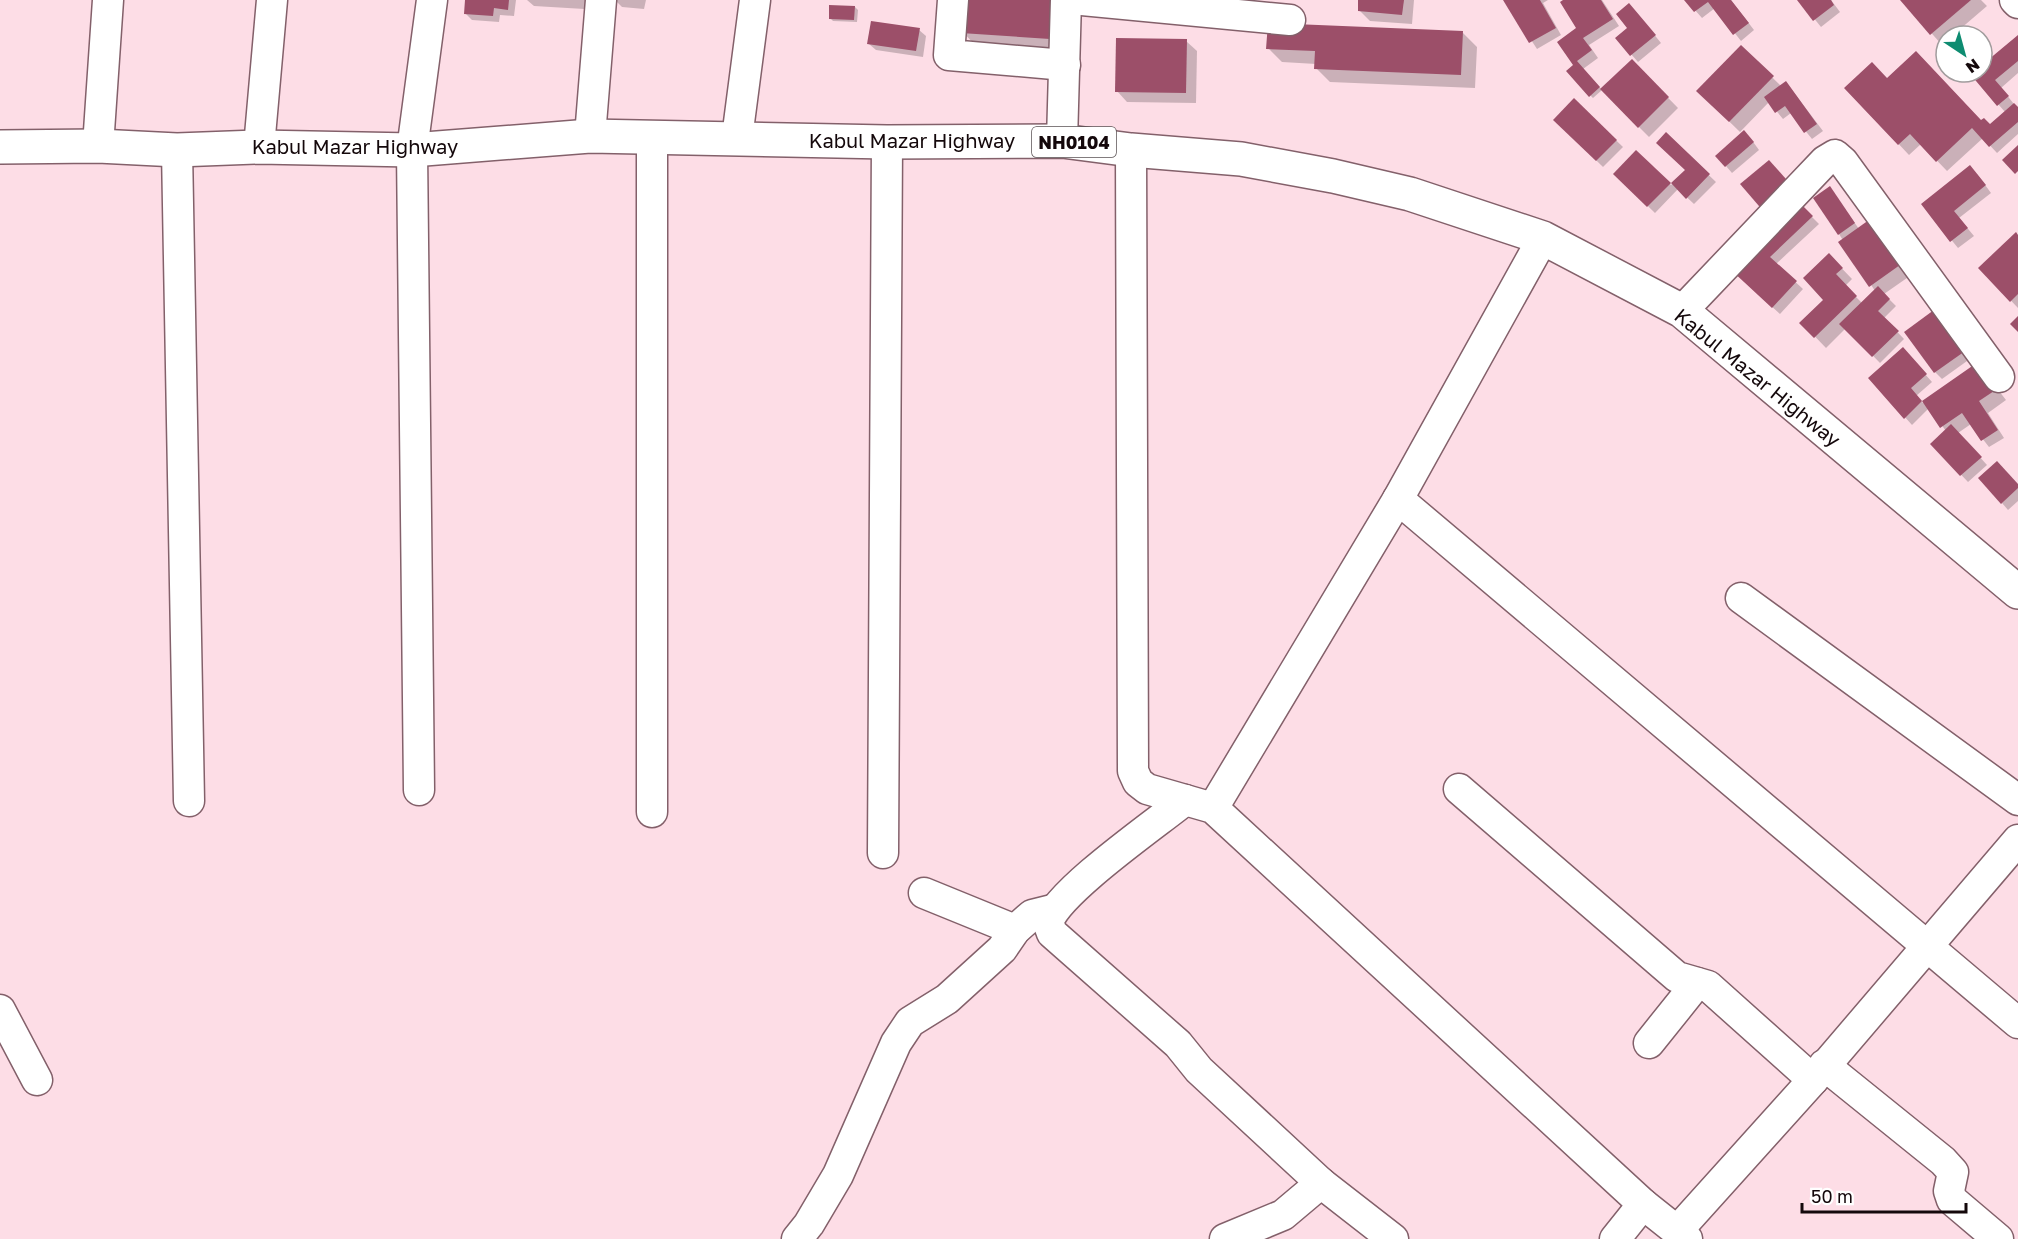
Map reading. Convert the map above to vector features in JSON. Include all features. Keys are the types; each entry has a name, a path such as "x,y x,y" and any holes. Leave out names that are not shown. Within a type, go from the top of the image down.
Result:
{"highway":[{"name":"Kabul Mazar Highway","path":"0,147 98,146 177,150 259,147 412,150 590,136 887,142 1062,141 1131,150 1241,159 1333,176 1410,194 1543,238 1682,311 2018,592"}],"street":[{"path":"98,146 108,0"},
{"path":"259,147 272,0"},
{"path":"419,790 412,150 432,0"},
{"path":"590,136 601,0"},
{"path":"737,138 756,0"},
{"path":"953,0 949,55 1065,65"},
{"path":"1062,141 1066,0"},
{"path":"1082,0 1290,20"},
{"path":"652,139 652,812"},
{"path":"883,853 887,142"},
{"path":"177,150 189,801"},
{"path":"1131,150 1133,771 1138,782 1147,789 1199,804 1643,1204 1682,1235 1818,1072 2018,840"},
{"path":"1682,311 1825,161 1835,155 1844,162 1999,377"},
{"path":"1393,1239 1321,1183 1199,1070 1178,1044 1052,933 1048,922 1052,910 1075,888 1199,804 1398,499 1543,238"},
{"path":"1398,499 2018,1023"},
{"path":"1741,598 2018,800"},
{"path":"1459,789 1677,977 1708,986 1818,1072 1943,1161 1953,1172 1949,1191 1952,1200 1998,1239"},
{"path":"924,893 1015,930"},
{"path":"797,1239 809,1224 838,1174 896,1043 910,1022 947,999 1002,949 1015,930 1032,915 1052,910"},
{"path":"1649,1043 1697,983"},
{"path":"0,1010 37,1080"},
{"path":"1226,1239 1279,1227 1321,1183"},
{"path":"1615,1239 1643,1204"}],"building":[{"path":"465,0 509,0 508,10 494,8 493,16 464,14"},
{"path":"963,0 1053,0 1050,39 961,33"},
{"path":"1358,0 1404,0 1402,15 1358,11"},
{"path":"1503,0 1540,0 1556,28 1529,43"},
{"path":"1563,0 1601,0 1613,19 1583,38 1592,50 1577,61 1600,87 1589,97 1566,71 1573,65 1557,42 1576,28 1560,2"},
{"path":"1684,0 1731,0 1749,23 1733,35 1708,2 1694,12"},
{"path":"1797,0 1831,0 1834,5 1813,21"},
{"path":"1900,0 1971,0 1943,24 1934,24 1934,32 1930,35"},
{"path":"1629,3 1656,35 1630,56 1615,38 1627,28 1616,14"},
{"path":"829,5 855,6 854,20 829,19"},
{"path":"871,21 920,28 916,51 867,44"},
{"path":"1268,23 1463,31 1461,75 1314,69 1315,51 1266,49"},
{"path":"2018,35 2018,61 1995,80 2009,96 1997,106 1979,84 1994,84 1994,55"},
{"path":"1116,38 1187,39 1186,93 1115,92"},
{"path":"1741,45 1774,76 1729,122 1696,91"},
{"path":"1916,51 1934,70 1934,84 1947,84 1981,120 1984,118 1990,124 2014,103 2018,107 2018,122 1989,147 1972,128 1936,162 1910,134 1898,145 1844,88 1872,62 1887,78"},
{"path":"1632,59 1669,97 1638,128 1600,89"},
{"path":"1786,81 1817,124 1804,133 1785,106 1775,113 1764,97"},
{"path":"1574,98 1617,140 1596,161 1553,120"},
{"path":"1744,130 1754,142 1725,167 1715,156"},
{"path":"1666,132 1710,174 1686,199 1671,183 1685,170 1656,143"},
{"path":"2018,145 2018,171 2015,174 2002,160"},
{"path":"1636,150 1671,183 1647,207 1613,174"},
{"path":"1769,160 1794,188 1765,213 1740,184"},
{"path":"1970,165 1986,185 1954,211 1968,228 1950,242 1921,204"},
{"path":"1830,186 1855,223 1838,235 1813,198"},
{"path":"1801,204 1813,216 1770,257 1797,281 1772,308 1730,269"},
{"path":"1876,215 1907,260 1869,287 1838,242"},
{"path":"2016,232 2018,235 2018,294 2010,302 1978,268"},
{"path":"1829,253 1843,268 1836,274 1857,296 1814,338 1799,323 1823,300 1803,278"},
{"path":"1878,286 1890,299 1878,311 1899,331 1872,357 1839,324"},
{"path":"1938,307 1968,349 1934,373 1904,332"},
{"path":"2018,316 2018,332 2010,324"},
{"path":"1903,347 1927,374 1911,388 1922,401 1904,419 1868,378"},
{"path":"1978,362 1997,389 1979,401 1998,430 1981,441 1962,413 1940,428 1922,401"},
{"path":"1951,424 1982,457 1960,476 1930,444"},
{"path":"1997,461 2018,484 2018,488 2001,504 1978,478"}]}
